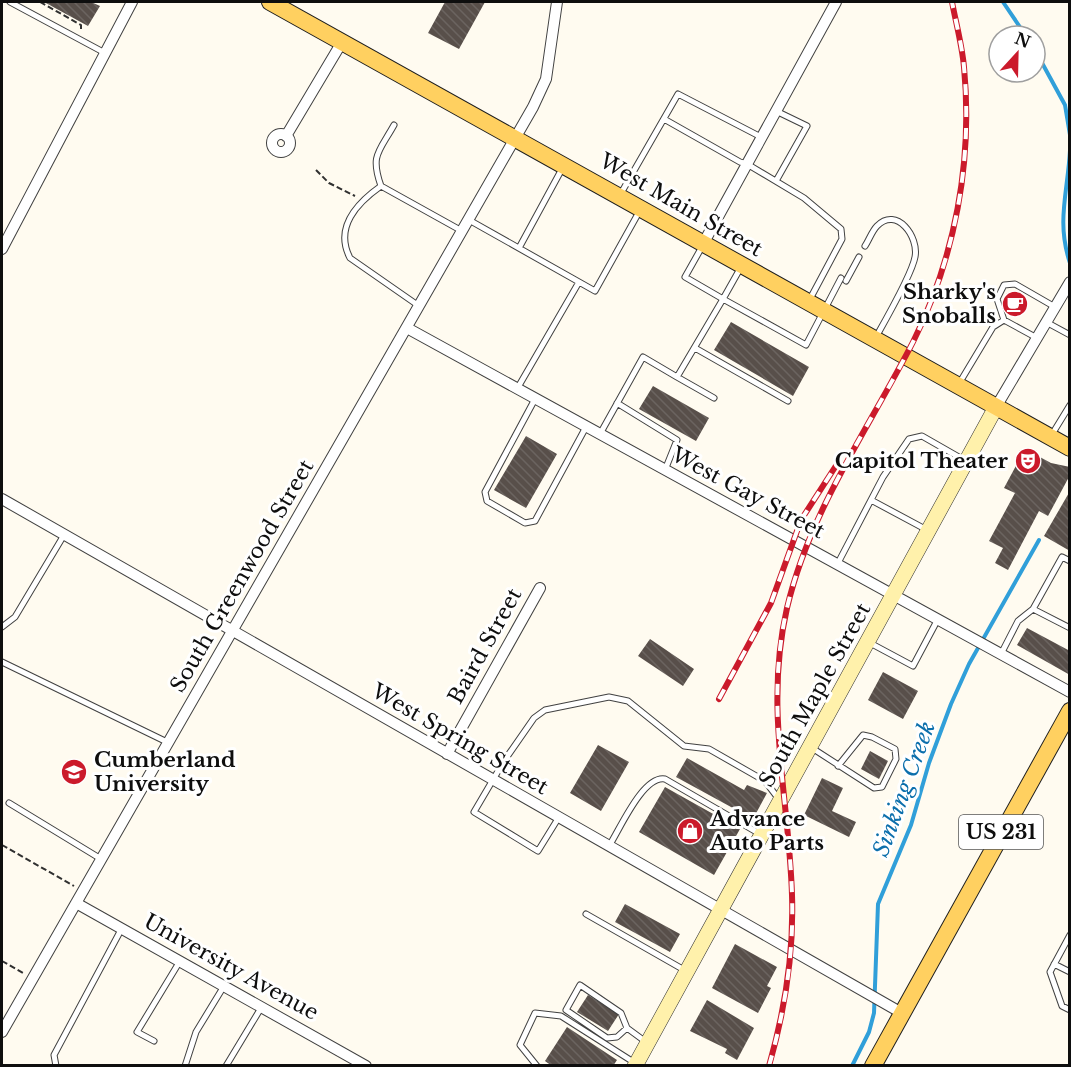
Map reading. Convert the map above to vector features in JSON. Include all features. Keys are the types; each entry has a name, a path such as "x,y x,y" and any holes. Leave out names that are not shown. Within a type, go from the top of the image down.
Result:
{"main road":[{"name":"West Main Street","path":"270,2 289,6 342,42 1070,448"},
{"name":"US 231","path":"873,1065 900,1012 1070,711"}],"street":[{"path":"2,249 132,2"},
{"name":"South Greenwood Street","path":"2,1032 103,860 515,138 546,79 556,2"},
{"path":"703,244 836,2"},
{"path":"286,136 342,42"},
{"path":"996,407 1070,282"},
{"name":"West Gay Street","path":"407,328 1070,692"},
{"name":"South Maple Street","path":"635,1065 996,407"},
{"name":"West Spring Street","path":"2,499 900,1012"},
{"name":"Baird Street","path":"447,754 540,588"},
{"name":"University Avenue","path":"76,903 366,1065"}],"lane":[{"path":"10,2 105,52"},
{"path":"620,196 678,94 761,138"},
{"path":"776,111 807,126 776,181"},
{"path":"664,119 804,198 841,229 842,239 807,303"},
{"path":"394,125 374,166 381,186 462,231"},
{"path":"519,248 564,165"},
{"path":"381,186 363,200 345,226 345,249 350,258 419,306"},
{"path":"469,220 595,291 641,208"},
{"path":"865,246 878,225 892,220 905,225 912,232 915,256 874,340"},
{"path":"703,244 685,277 806,345 823,312 859,257"},
{"path":"678,377 742,266"},
{"path":"517,389 579,282"},
{"path":"1037,338 1004,320 997,298 1004,285 1015,284 1055,307"},
{"path":"957,386 993,327 1004,320"},
{"path":"1046,322 1070,335"},
{"path":"695,348 788,401"},
{"path":"600,434 643,357 714,398"},
{"path":"535,399 485,492 487,501 525,523 535,521 586,427"},
{"path":"617,403 677,440 665,470"},
{"path":"1050,437 1070,405"},
{"path":"838,564 883,477 909,439 922,436 967,462"},
{"path":"871,500 928,531"},
{"path":"2,627 15,617 64,535"},
{"path":"1001,654 1018,621 1033,609 1062,557 1070,561"},
{"path":"1033,609 1070,628"},
{"path":"868,642 913,666 938,619"},
{"path":"2,662 169,743"},
{"path":"559,817 538,851 474,812 492,780 534,718 545,710 609,697 628,701 679,743 709,749 765,781 780,801"},
{"path":"810,747 838,766 874,788 882,787 896,759 895,749 863,735 838,766"},
{"path":"609,846 647,784 658,778 665,779 762,836"},
{"path":"9,803 103,860"},
{"path":"586,914 687,972"},
{"path":"56,1065 54,1054 122,928"},
{"path":"1069,935 1050,972 1062,1006 1070,1010"},
{"path":"154,1041 137,1032 180,961"},
{"path":"1054,964 1070,972"},
{"path":"627,1028 617,1037 607,1038 566,1010 580,985 621,1012 627,1028 647,1043"},
{"path":"185,1065 196,1032 224,986"},
{"path":"226,1065 261,1006"},
{"path":"537,1065 520,1045 535,1013 561,1016 635,1065"}],"path":[{"path":"40,2 81,25 81,34"},
{"path":"316,170 329,183 363,200"},
{"path":"2,845 74,886"},
{"path":"2,961 34,980"}],"building":[{"path":"44,2 91,2 100,6 88,26"},
{"path":"445,2 485,2 459,49 428,33"},
{"name":"Sharky's Snoballs","path":"1010,293 1026,302 1019,314 1003,305"},
{"path":"731,322 809,367 793,396 714,350"},
{"path":"653,386 709,418 696,441 639,409"},
{"path":"526,436 557,454 526,508 494,490"},
{"path":"1025,449 1051,463 1070,467 1070,475 1048,516 1039,511 1008,570 995,563 1003,548 989,541 1015,493 1004,488"},
{"path":"1070,491 1070,551 1044,536"},
{"path":"1027,628 1070,651 1070,675 1017,645"},
{"path":"650,639 694,669 683,686 638,656"},
{"path":"883,672 918,691 903,719 868,700"},
{"path":"598,745 629,762 601,811 570,793"},
{"path":"870,751 888,761 879,779 861,769"},
{"path":"687,758 744,790 747,785 767,793 753,819 676,777"},
{"path":"822,778 843,788 832,811 856,822 849,837 804,815"},
{"name":"Advance Auto Parts","path":"665,787 740,829 714,875 639,832"},
{"path":"625,904 680,934 670,952 615,922"},
{"path":"735,944 777,967 767,986 771,988 758,1013 712,988"},
{"path":"588,995 619,1014 608,1031 577,1012"},
{"path":"707,1000 754,1028 737,1060 725,1053 727,1049 690,1031"},
{"path":"567,1027 617,1060 613,1066 552,1066 545,1061"}],"waterway":[{"name":"Sinking Creek","path":"1003,2 1018,24"},
{"name":"Sinking Creek","path":"1047,72 1065,105 1070,135"},
{"name":"Sinking Creek","path":"1070,150 1063,220 1070,263"},
{"name":"Sinking Creek","path":"852,1066 869,1032 874,1013 878,904 911,825 929,763 951,704 969,664 1039,540"}],"railway":[{"path":"769,1066 780,1024 792,938 790,858 778,717 780,645 787,608 810,537 842,471 913,342 928,310 950,243 958,208 966,138 963,59 952,2"},
{"path":"719,699 771,603 801,520 839,461"}],"place":[{"name":"Sharky's Snoballs","path":"1015,304"},
{"name":"Capitol Theater","path":"1028,461"},
{"name":"Cumberland University","path":"74,772"},
{"name":"Advance Auto Parts","path":"690,831"}]}
